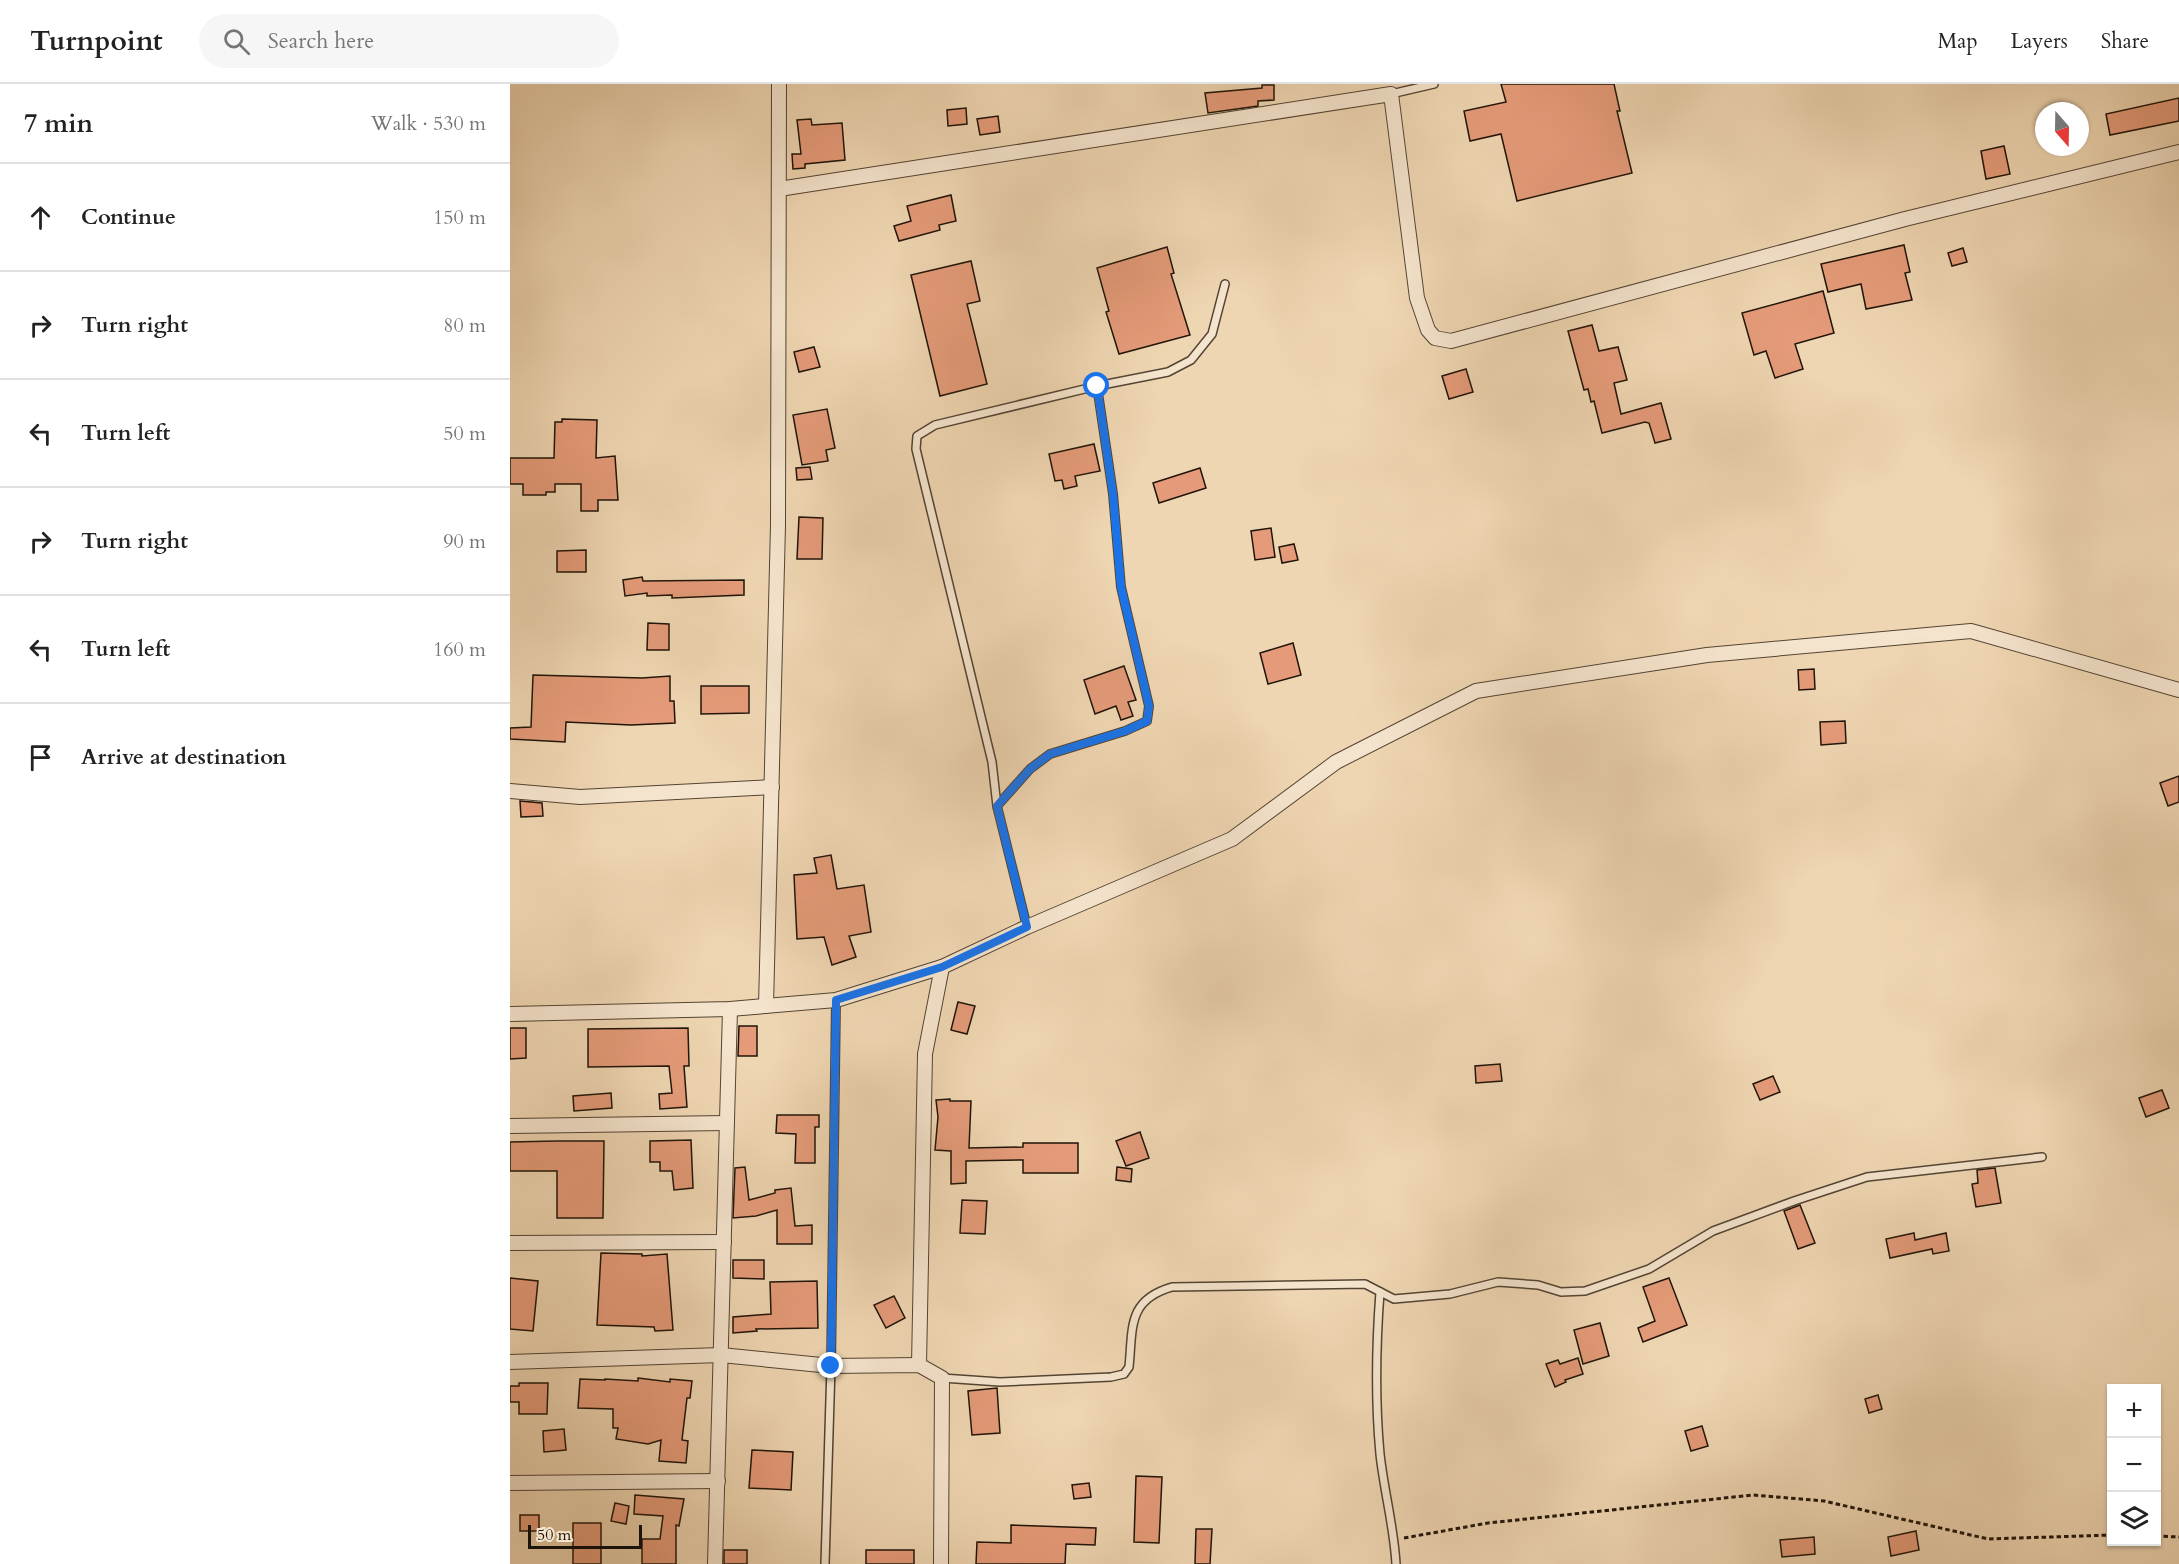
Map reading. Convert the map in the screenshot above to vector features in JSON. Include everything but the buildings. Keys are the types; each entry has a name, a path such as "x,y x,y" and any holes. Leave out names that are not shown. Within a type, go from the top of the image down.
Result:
{"street":[{"path":"766,1006 778,525 779,84"},
{"path":"779,189 1391,94 1418,298 1428,330 1436,338 1450,341 1905,219 2179,152"},
{"path":"510,1014 730,1009 836,1000 942,967 1027,927 1232,839 1336,762 1476,691 1707,655 1971,632 2179,690"},
{"path":"510,791 580,797 772,787"},
{"path":"919,1365 925,1054 942,967"},
{"path":"716,1564 730,1009"},
{"path":"510,1126 727,1123"},
{"path":"510,1243 724,1242"},
{"path":"510,1362 721,1355 831,1366 919,1365 942,1378 941,1564"},
{"path":"510,1483 718,1481"}],"lane":[{"path":"1391,94 1434,84"},
{"path":"1027,927 997,806 992,762 916,449 917,436 935,425 1097,386 1168,372 1191,360 1212,334 1225,284"},
{"path":"997,806 1030,769 1050,754 1125,731 1147,721 1149,706 1121,587 1113,494 1097,386"},
{"path":"825,1564 831,1366 836,1000"},
{"path":"942,1378 1000,1382 1111,1377 1124,1374 1129,1367 1135,1314 1149,1296 1172,1287 1365,1284 1394,1299 1450,1294 1498,1282 1538,1285 1561,1292 1585,1291 1649,1269 1713,1231 1794,1201 1867,1178 2042,1157"},
{"path":"1380,1292 1376,1348 1380,1454 1395,1540 1396,1564"}],"path":[{"path":"1395,1540 1488,1523 1753,1495 1824,1501 1988,1539 2107,1535"},
{"path":"2161,1536 2179,1536"}],"route":[{"path":"831,1366 836,1000 942,967 1027,927 997,806 1030,769 1050,754 1125,731 1147,721 1149,706 1121,587 1113,494 1097,386"}]}
